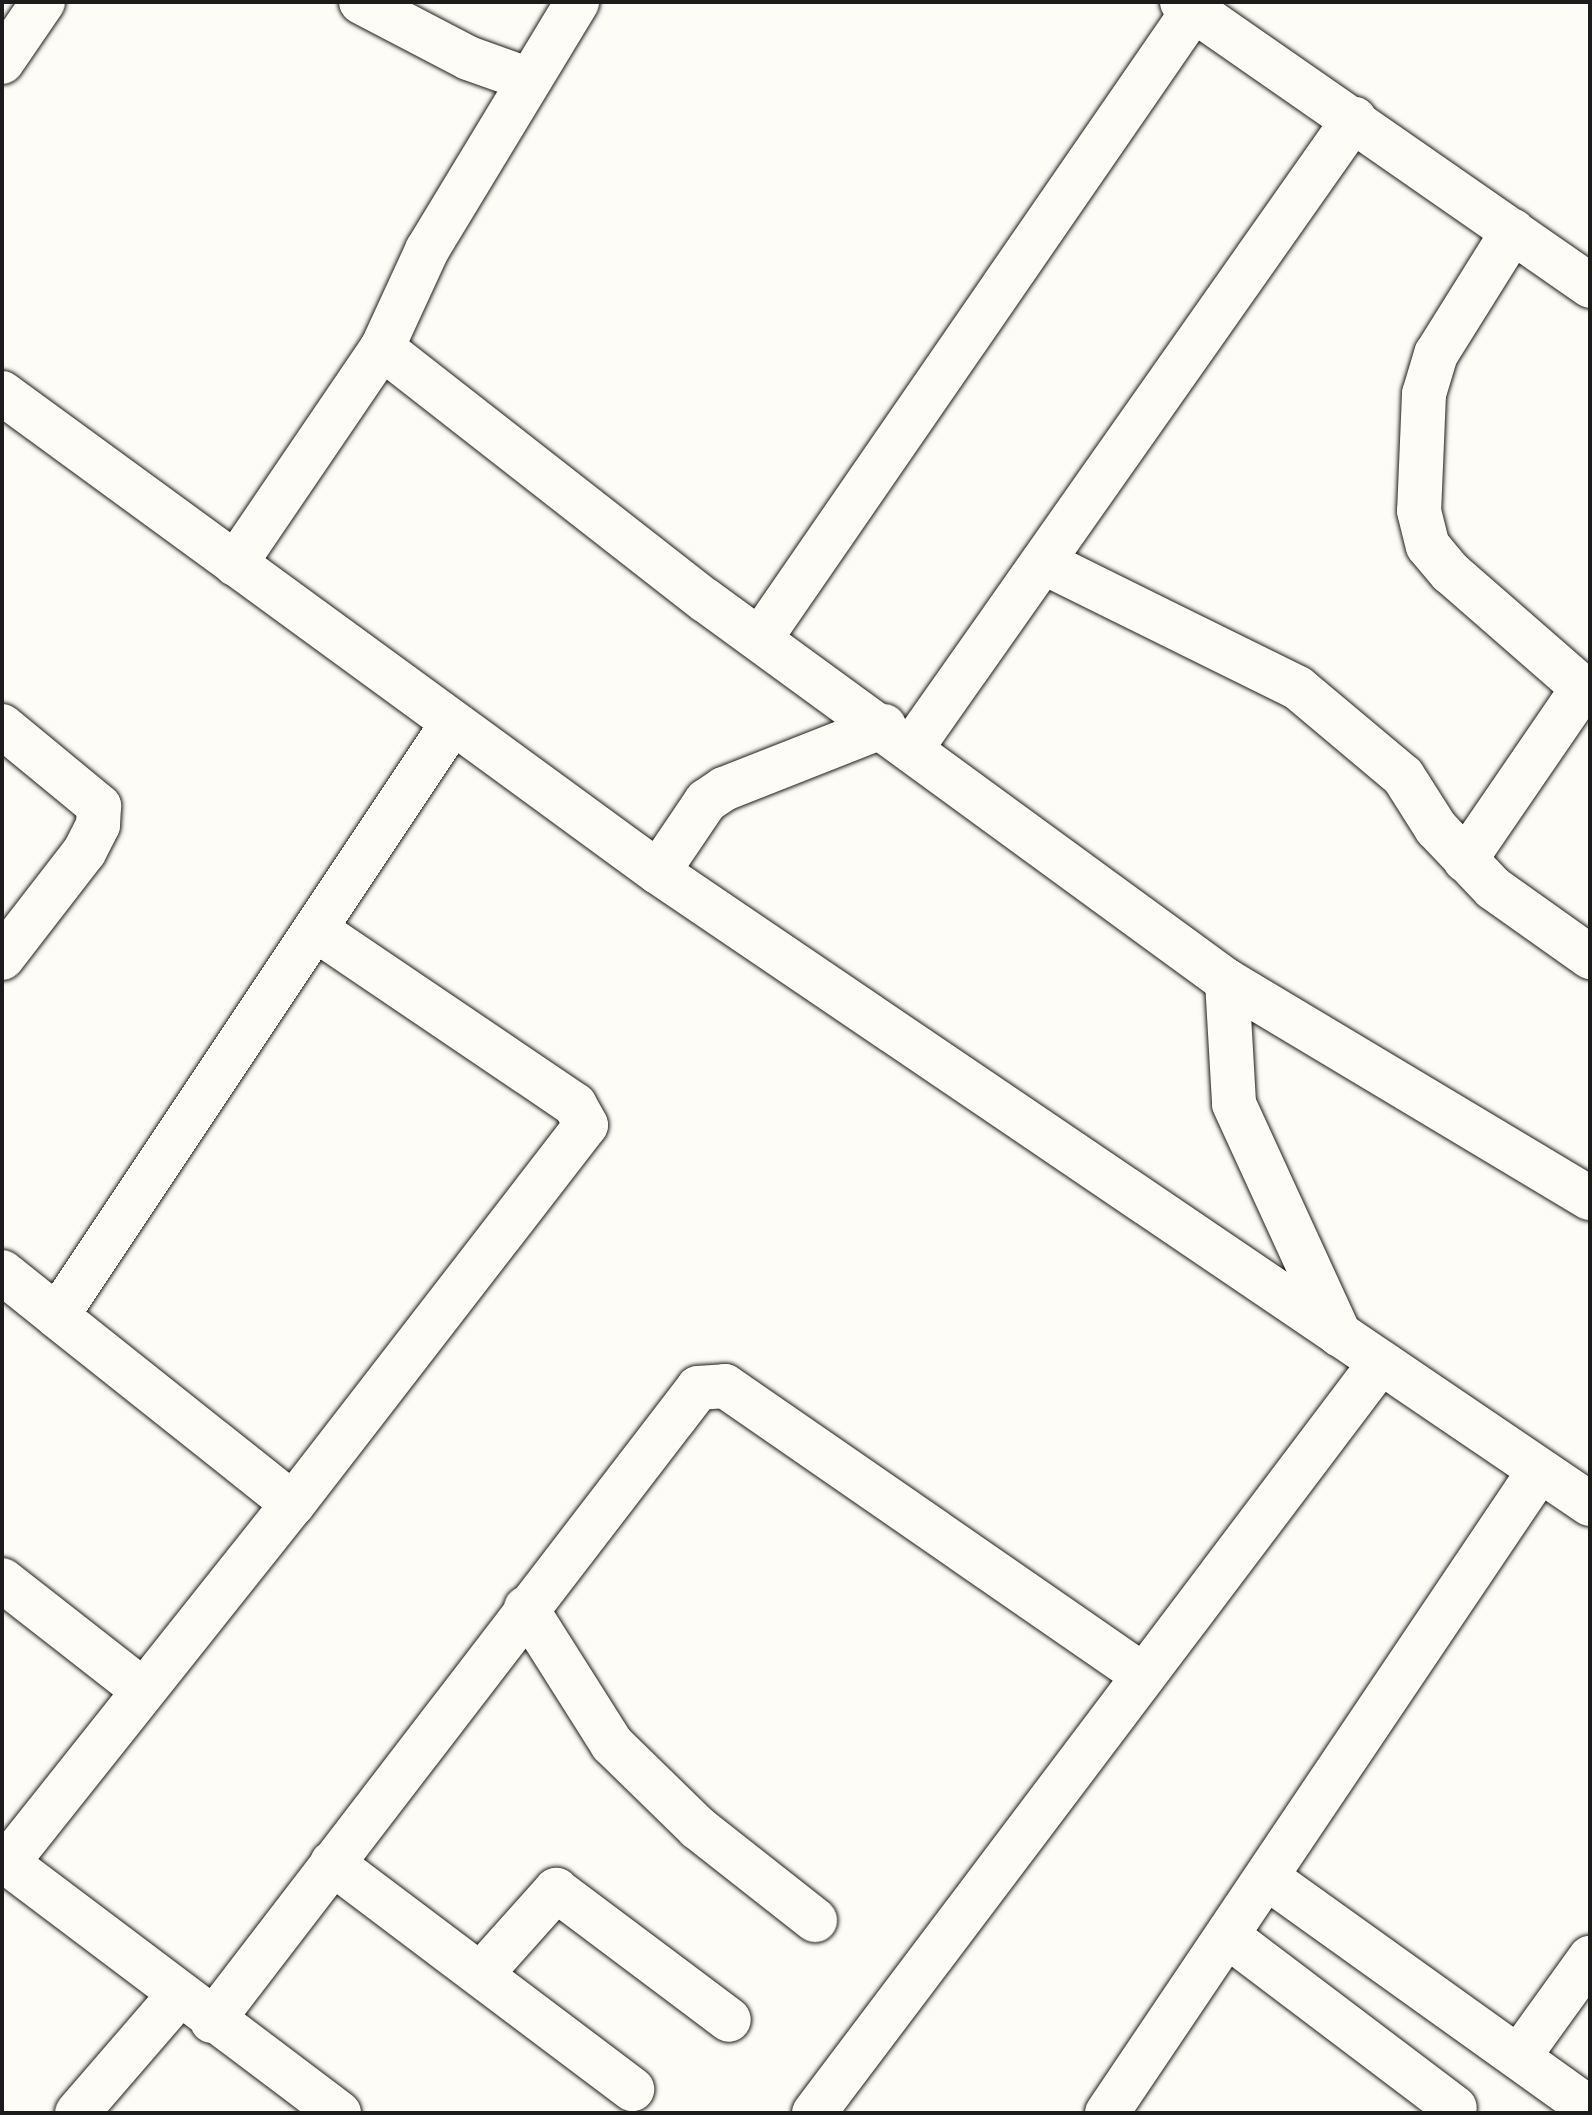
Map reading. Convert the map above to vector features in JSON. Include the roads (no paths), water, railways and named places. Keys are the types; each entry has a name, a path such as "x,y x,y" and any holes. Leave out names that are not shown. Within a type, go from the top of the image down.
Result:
{"street":[{"path":"6,48 43,2"},
{"path":"235,564 382,348 427,250 527,79 577,2"},
{"path":"760,639 1192,5 1590,286"},
{"path":"380,6 527,79"},
{"path":"658,872 706,801 724,789 899,736 1043,562 1354,119"},
{"path":"1465,860 1588,690 1451,573 1428,546 1419,511 1424,394 1436,354 1513,231"},
{"path":"382,348 492,440 760,639 899,736 1227,981 1590,1198"},
{"path":"2,393 451,725 658,872 1590,1504"},
{"path":"1043,562 1298,688 1403,776 1465,860 1590,957"},
{"path":"57,1316 451,725"},
{"path":"2,726 99,806 84,852 2,958"},
{"path":"315,929 575,1105 586,1125 293,1504 4,1861 195,2009 339,2113"},
{"path":"1227,981 1234,1104 1341,1337"},
{"path":"2,1272 293,1504"},
{"path":"814,2113 1140,1673 1380,1363"},
{"path":"77,2113 195,2009 332,1863 686,1402 712,1384 725,1386 1140,1673"},
{"path":"1107,2113 1269,1879 1539,1471"},
{"path":"2,1580 143,1690"},
{"path":"526,1608 612,1744 698,1828 815,1920"},
{"path":"332,1863 632,2089"},
{"path":"1269,1879 1520,2055 1590,2109"},
{"path":"481,1974 556,1890 729,2020"},
{"path":"1229,1937 1455,2108"},
{"path":"1520,2055 1590,1958"}]}
